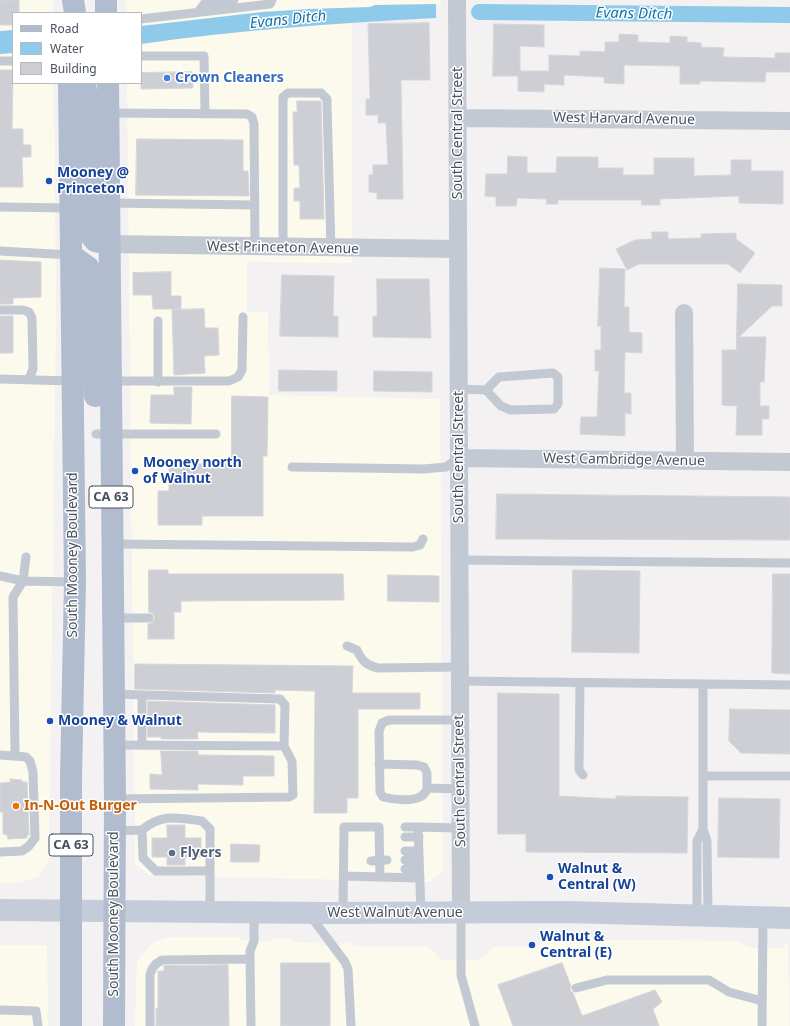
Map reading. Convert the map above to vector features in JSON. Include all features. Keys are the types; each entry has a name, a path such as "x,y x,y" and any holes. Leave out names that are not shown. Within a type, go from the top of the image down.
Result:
{"main road":[{"path":"68,0 68,12"},
{"path":"73,0 75,12"},
{"path":"106,0 106,12"},
{"name":"South Mooney Boulevard","path":"69,84 75,582 71,779 71,1026"},
{"path":"85,84 87,99 89,233 95,241 109,244"},
{"path":"102,382 109,244 108,84"},
{"path":"71,255 88,267 92,274 102,382"},
{"name":"South Mooney Boulevard","path":"102,382 103,434 112,509 114,1026"},
{"name":"West Walnut Avenue","path":"0,910 254,913 566,912 790,918"}],"street":[{"name":"South Central Street","path":"457,0 461,913"},
{"name":"West Harvard Avenue","path":"458,118 790,121"},
{"name":"West Princeton Avenue","path":"109,244 255,248 458,250"},
{"path":"684,313 685,461"},
{"name":"West Cambridge Avenue","path":"459,458 790,462"}],"lane":[{"path":"198,12 206,3 234,0"},
{"path":"142,18 270,4 272,0"},
{"path":"142,56 204,56 205,114"},
{"path":"0,61 12,61"},
{"path":"283,248 283,97 288,93 321,93 327,99 331,249"},
{"path":"107,113 247,114 252,117 254,124 255,248"},
{"path":"108,203 254,205"},
{"path":"0,207 71,208"},
{"path":"0,251 71,255"},
{"path":"0,310 23,310 29,312 32,318 33,369 29,379"},
{"path":"102,382 229,382 238,377 242,370 243,317"},
{"path":"158,321 158,382"},
{"path":"458,389 486,390 501,406 511,410 554,409 558,404 558,378 553,373 499,377 486,390"},
{"path":"0,379 72,381"},
{"path":"103,434 216,434"},
{"path":"292,467 423,469 446,467 459,458"},
{"path":"112,544 414,547 420,545 424,539"},
{"path":"15,755 13,598 23,581 26,557"},
{"path":"459,560 790,563"},
{"path":"0,576 23,581 75,582"},
{"path":"113,618 148,618"},
{"path":"346,646 357,650 362,661 378,668 580,683 790,685"},
{"path":"580,683 579,770 583,775"},
{"path":"702,916 707,841 703,829 703,684"},
{"path":"113,694 280,699 285,705 284,746 292,761 293,795 289,797 114,799"},
{"path":"142,695 142,745"},
{"path":"380,764 416,765 424,767 427,772 427,788 426,793 422,797 382,797 380,792 380,764 380,730 382,723 390,720 459,720"},
{"path":"114,745 284,746"},
{"path":"0,755 26,757 30,762 33,772 34,838 30,846 22,851 0,852"},
{"path":"703,776 790,776"},
{"path":"427,788 460,789"},
{"path":"114,831 142,830 153,821 170,817 202,820 210,829 210,912"},
{"path":"343,913 344,876 348,860 348,843 344,827 384,827 381,855"},
{"path":"405,827 460,828"},
{"path":"418,827 421,913"},
{"path":"142,830 143,858 156,871 210,871"},
{"path":"405,837 419,837"},
{"path":"344,876 381,855"},
{"path":"381,855 420,878"},
{"path":"419,860 405,860 419,860"},
{"path":"251,1026 250,951 254,941 254,913"},
{"path":"308,913 345,962 348,969 351,988 351,1026"},
{"path":"461,913 461,975 475,1026"},
{"path":"762,1026 763,918"},
{"path":"150,1026 150,975 155,964 162,960 250,959"},
{"path":"576,988 607,980 709,980 729,992 762,1001"},
{"path":"0,1010 36,1011 38,1026"}],"shaded area":[{"path":"0,0 53,0 53,12 12,12 12,30 0,31"},
{"path":"126,0 441,0 441,4 309,9 142,26 142,12 127,12"},
{"path":"352,22 352,263 247,262 247,312 268,312 269,395 440,399 443,871 430,882 149,875 135,864 127,84 142,84 142,44 210,34"},
{"path":"12,53 12,84 54,84 56,316 49,859 40,876 19,883 0,883 0,54"},
{"path":"168,937 237,937 243,940 271,941 275,938 288,939 297,942 317,943 323,946 342,945 347,942 356,946 428,946 441,960 479,960 494,947 534,947 548,939 736,941 750,948 782,948 788,942 789,1026 135,1026 137,962 154,942"},
{"path":"0,945 47,945 48,1026 0,1026"}],"water":[{"path":"436,4 436,18 288,28 142,44 142,26 262,12 370,7 375,5"},
{"path":"12,30 12,53 0,54 0,31"}],"building":[{"path":"0,0 19,0 19,12 12,12 12,25 0,25"},
{"path":"429,23 430,80 401,80 403,199 377,199 377,193 369,192 369,175 373,175 373,165 388,165 386,123 378,123 378,115 366,115 366,99 370,99 368,24"},
{"path":"494,24 544,25 544,47 520,46 520,71 549,71 549,55 580,56 580,51 605,52 605,42 619,42 619,34 638,35 638,42 670,43 670,36 687,37 687,42 701,43 701,47 724,48 723,57 775,58 775,53 790,53 790,72 766,72 765,82 700,81 700,84 680,84 680,66 624,65 624,84 604,83 604,77 564,75 564,85 544,84 544,92 518,91 518,76 493,76"},
{"path":"0,70 12,70 12,129 23,129 23,145 31,145 31,157 22,157 23,187 0,187"},
{"name":"Crown Cleaners","path":"192,72 193,88 141,89 142,73"},
{"path":"297,101 321,101 324,219 300,219 300,201 294,201 294,188 300,188 299,165 294,165 293,112 297,112"},
{"path":"137,139 243,140 243,171 248,171 249,196 136,195"},
{"path":"508,156 527,157 527,173 556,173 557,157 598,157 598,168 623,168 623,175 654,175 654,158 694,158 694,176 731,175 731,160 751,160 751,171 783,171 783,204 739,203 739,196 660,199 660,205 641,205 642,200 558,200 558,204 546,204 547,199 517,198 516,206 496,206 496,197 485,196 486,174 507,174"},
{"path":"652,232 668,232 668,239 701,238 701,234 736,233 736,239 755,253 740,273 728,264 639,264 627,270 616,249 635,240 652,239"},
{"path":"0,260 41,262 41,297 13,298 13,304 0,304"},
{"path":"600,268 625,269 624,307 629,307 629,332 642,333 642,353 625,352 624,393 631,393 631,414 625,413 625,436 580,434 581,417 597,417 599,371 595,371 595,350 601,350 601,326 598,326"},
{"path":"171,272 171,296 181,296 181,309 153,309 152,295 133,295 133,273"},
{"path":"282,275 334,276 333,316 338,316 338,337 280,336"},
{"path":"377,279 429,279 431,338 373,337 373,316 377,316"},
{"path":"738,284 782,285 782,306 772,306 739,337 766,337 764,382 760,382 760,406 769,406 769,419 762,419 762,435 736,435 737,406 722,405 722,350 736,350"},
{"path":"204,309 205,328 218,328 219,355 204,356 205,373 174,375 172,310"},
{"path":"0,316 13,316 13,353 0,353"},
{"path":"279,370 337,371 337,391 279,391"},
{"path":"374,371 432,372 432,392 374,391"},
{"path":"174,387 192,387 191,424 150,423 151,395 174,395"},
{"path":"232,396 268,397 267,456 263,456 263,516 202,516 202,525 158,525 158,491 169,491 169,464 231,464"},
{"path":"497,494 790,497 790,540 496,539"},
{"path":"149,570 168,570 168,574 343,574 344,600 181,601 181,612 174,612 174,639 148,639 148,624 152,623 155,618 152,613 149,612"},
{"path":"573,570 640,571 639,653 572,652"},
{"path":"773,574 790,574 790,674 772,673"},
{"path":"388,575 439,576 439,602 388,601"},
{"path":"135,664 353,666 352,693 420,693 420,709 358,709 358,798 347,798 347,813 314,813 315,691 275,690 275,693 135,689"},
{"path":"498,693 559,694 559,796 616,799 616,796 688,797 687,853 526,852 526,834 498,834"},
{"path":"148,701 275,705 275,733 197,732 198,739 161,739 161,737 148,737"},
{"path":"730,709 790,710 790,754 741,753 729,741"},
{"path":"161,751 198,751 198,755 274,756 274,776 243,776 243,785 198,784 198,790 150,789 150,774 162,775"},
{"name":"In-N-Out Burger","path":"10,779 27,782 29,835 27,835 27,838 8,839 7,835 3,834 3,812 0,812 0,783 11,782"},
{"path":"719,798 780,799 779,858 718,857"},
{"path":"167,825 185,825 185,838 201,838 201,857 185,857 185,865 167,865 167,857 152,857 152,838 167,838"},
{"path":"231,844 260,845 259,862 231,862"},
{"path":"281,963 330,963 330,1026 281,1026"},
{"path":"562,963 571,986 570,990 573,993 582,1016 655,990 662,1002 653,1009 659,1026 513,1026 498,985"},
{"path":"228,965 229,1026 156,1026 156,1008 158,1008 158,971 164,971 164,966"}],"waterway":[{"name":"Evans Ditch","path":"479,12 790,15"}],"place":[{"name":"Crown Cleaners","path":"167,78"},
{"name":"Mooney @ Princeton","path":"49,181"},
{"name":"Mooney north of Walnut","path":"135,471"},
{"name":"Mooney & Walnut","path":"50,721"},
{"name":"In-N-Out Burger","path":"16,806"},
{"name":"Flyers","path":"172,853"},
{"name":"Walnut & Central (W)","path":"550,877"},
{"name":"Walnut & Central (E)","path":"532,945"}]}
